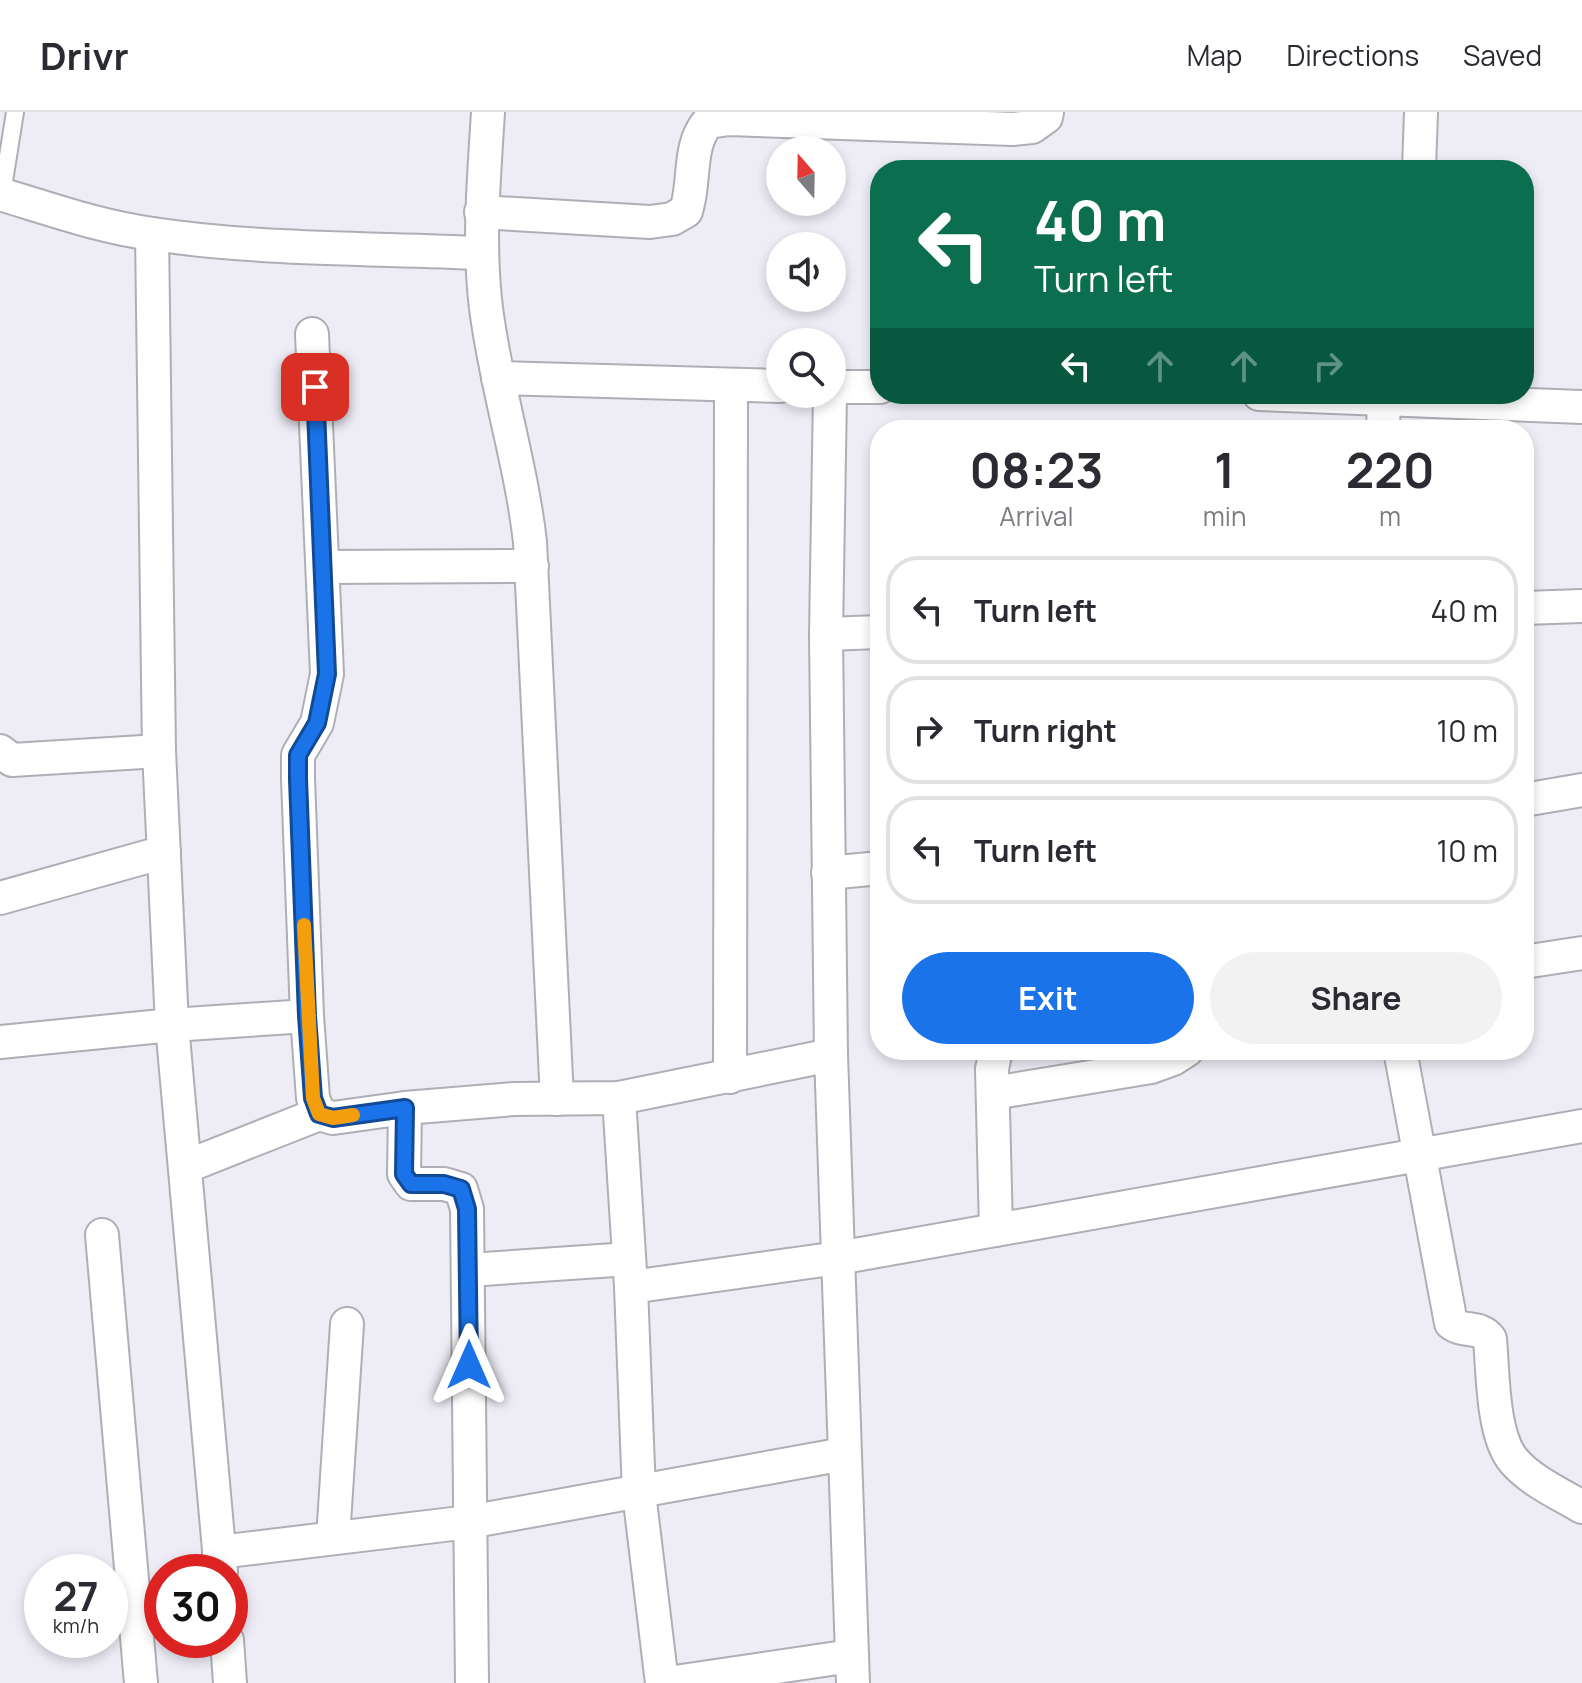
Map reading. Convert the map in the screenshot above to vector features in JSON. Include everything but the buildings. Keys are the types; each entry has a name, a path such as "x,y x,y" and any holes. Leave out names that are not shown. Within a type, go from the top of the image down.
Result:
{"street":[{"path":"488,112 481,253 486,309 524,492 532,566 557,1099"},
{"path":"481,212 650,222 672,219 686,211 692,192 698,134 708,122 729,119 1013,129 1032,127 1046,117 1047,112"},
{"path":"1419,160 1421,112"},
{"path":"1,194 101,224 152,234 229,242 481,253"},
{"path":"152,234 159,751 172,1025 219,1554"},
{"path":"312,334 327,674 317,723 298,755 307,1016 313,1098 319,1114"},
{"path":"498,378 766,386"},
{"path":"730,1077 731,385"},
{"path":"846,387 870,387"},
{"path":"1318,404 1383,415 1582,407"},
{"path":"668,1683 852,1670 831,1055 826,634 830,408"},
{"path":"323,567 532,566"},
{"path":"1534,608 1582,606"},
{"path":"826,634 870,632"},
{"path":"0,751 12,760 159,751"},
{"path":"1534,798 1582,790"},
{"path":"0,898 164,852"},
{"path":"828,873 870,869"},
{"path":"1534,960 1582,953"},
{"path":"0,1042 172,1025 307,1016"},
{"path":"185,1167 319,1114 333,1118 405,1108 514,1099 619,1098 831,1055"},
{"path":"994,1060 996,1230"},
{"path":"993,1093 1151,1067 1170,1060"},
{"path":"1402,1060 1451,1323 1458,1328 1481,1331 1490,1339 1500,1434 1505,1450 1515,1463 1539,1482 1582,1507"},
{"path":"619,1098 639,1493 662,1683"},
{"path":"405,1108 404,1174 411,1184 444,1184 461,1189 467,1209 472,1683"},
{"path":"469,1270 630,1273 838,1258 1582,1126"},
{"path":"102,1235 141,1683"},
{"path":"333,1538 347,1324"},
{"path":"248,1556 333,1538 469,1522 639,1493 844,1454"},
{"path":"228,1658 230,1683"}],"lane":[{"path":"1,194 15,112"}],"slow traffic":[{"path":"304,925 313,1098 319,1114 333,1118 353,1115"}],"route":[{"path":"315,387 327,674 317,723 298,755 307,1016 313,1098 319,1114 333,1118 405,1108 404,1174 411,1184 444,1184 461,1189 467,1209 469,1365"}]}
